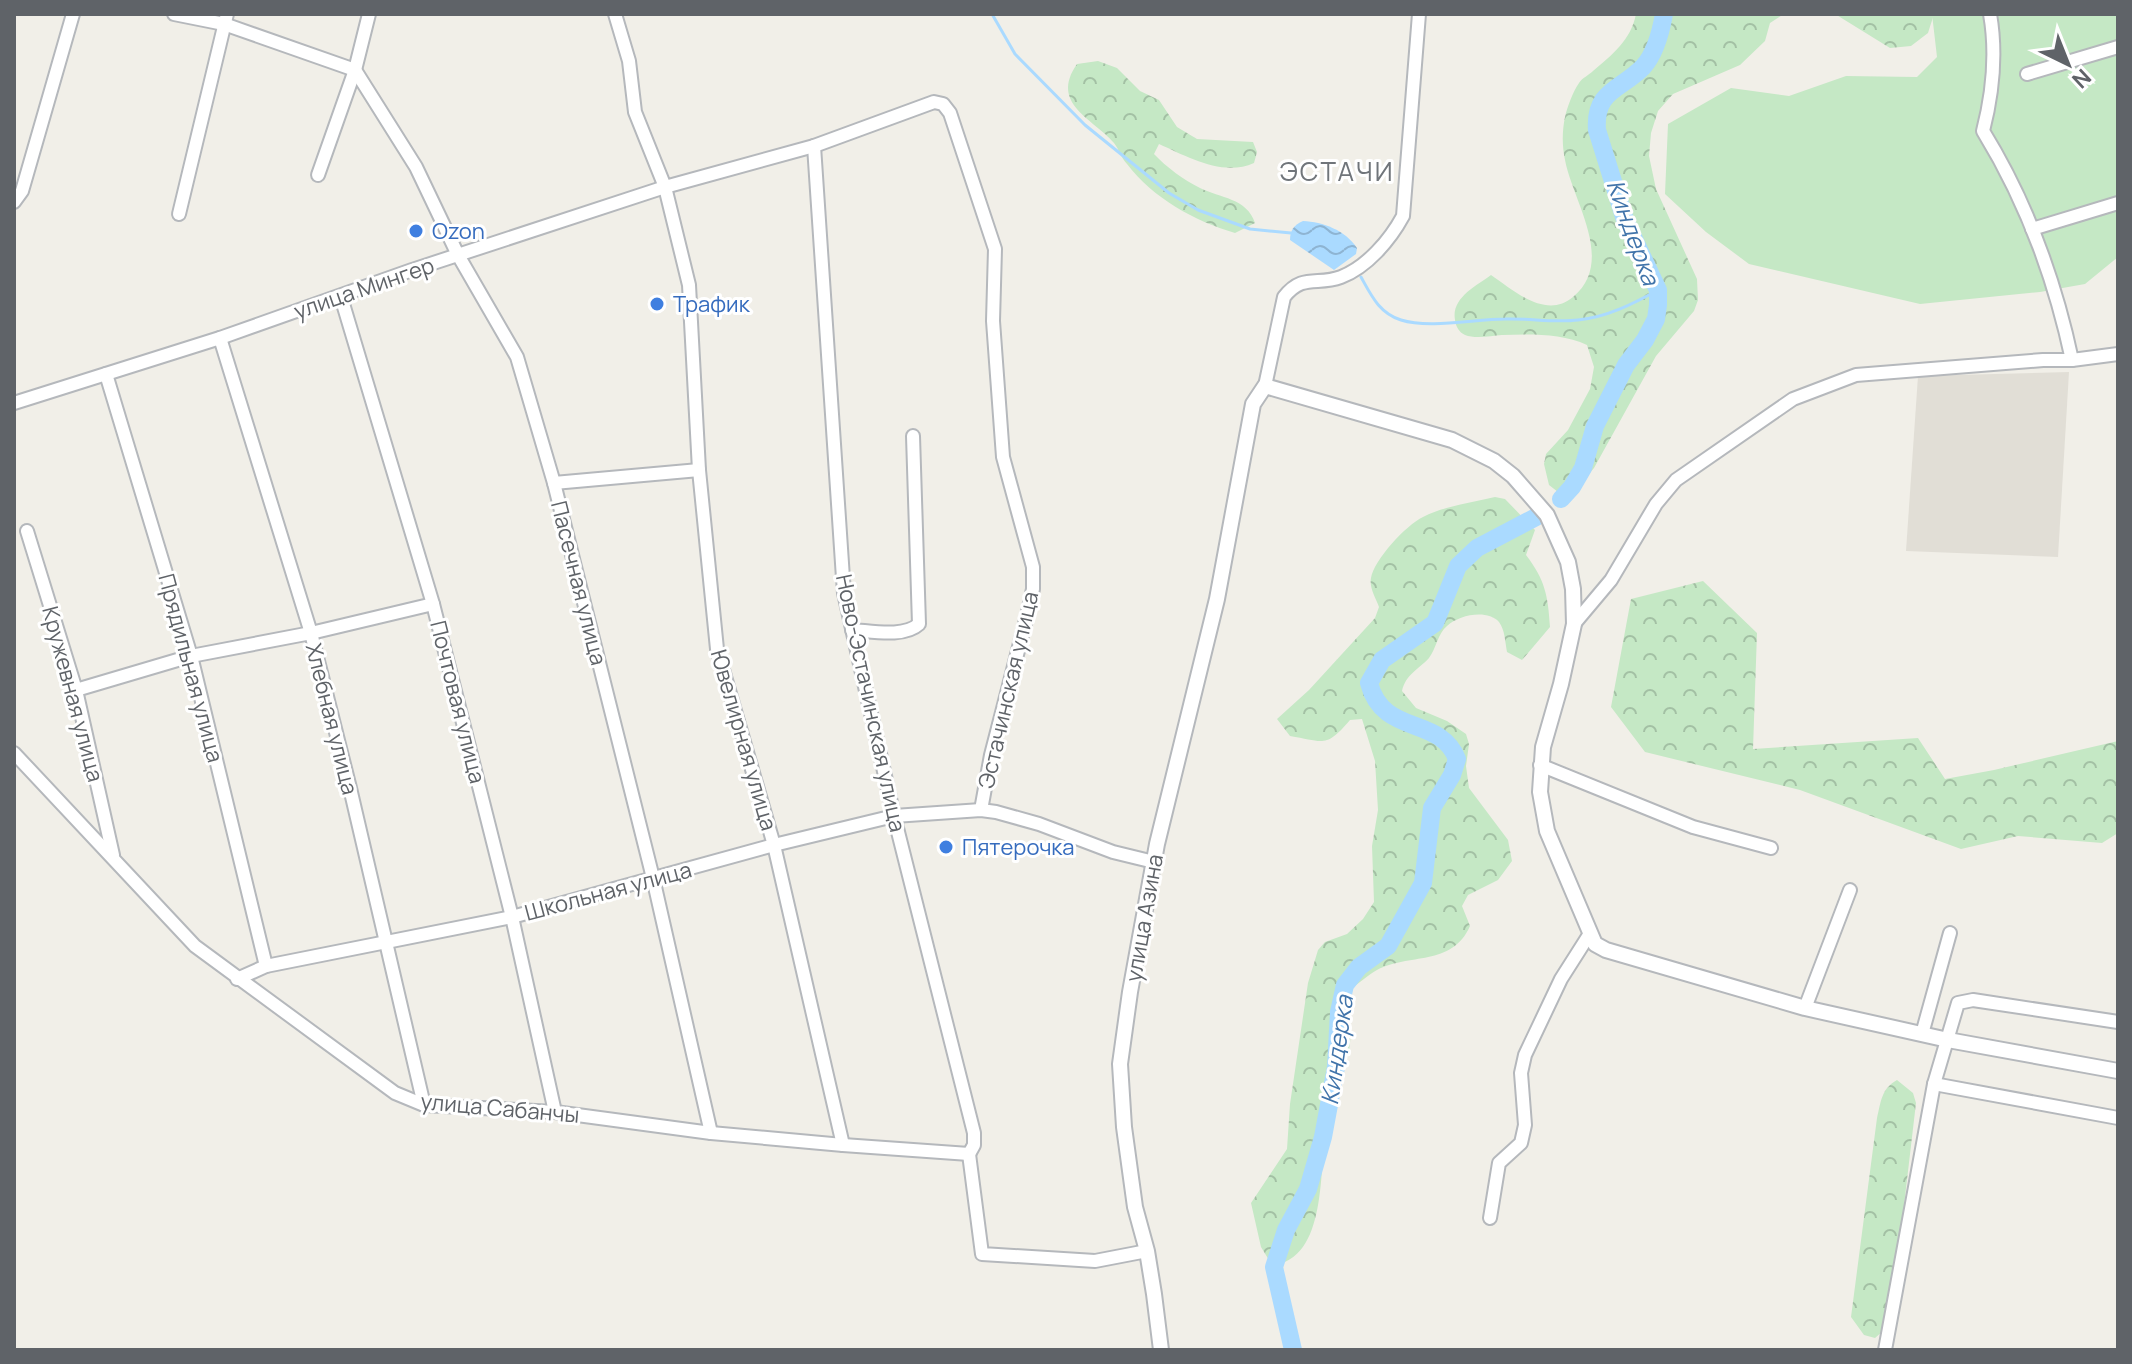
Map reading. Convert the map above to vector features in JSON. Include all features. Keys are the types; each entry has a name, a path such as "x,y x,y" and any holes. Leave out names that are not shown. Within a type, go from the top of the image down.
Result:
{"street":[{"path":"14,202 22,191 73,14"},
{"path":"174,14 226,19 355,70"},
{"path":"318,175 355,70 369,14"},
{"name":"Ювелирная улица","path":"615,14 629,61 635,112 665,187 689,285 699,470 717,649 774,845 843,1145"},
{"path":"1419,14 1403,216 1392,236 1376,253 1340,277 1305,281 1293,286 1284,297 1265,386 1452,440 1494,461 1534,498 1558,535 1568,562 1573,589 1574,624 1540,765 1540,792 1547,831 1589,935 1595,944 1606,950 1805,1008 1948,1040 2118,1071"},
{"path":"1990,14 1995,51 1991,100 1983,131 2006,169 2032,229 2060,309 2072,360"},
{"path":"179,214 226,19"},
{"path":"2027,74 2118,47"},
{"name":"Пасечная улица","path":"355,70 416,167 458,255 517,357 554,483 653,878 711,1133"},
{"name":"улица Мингер","path":"14,403 220,338 665,187 814,146 934,102 943,104"},
{"name":"Эстачинская улица","path":"943,104 950,113 995,249 993,321 1003,457 1033,567 1033,589 991,755 981,810"},
{"name":"Ново-Эстачинская улица","path":"814,146 844,593 894,816 974,1133 974,1145 969,1154"},
{"path":"2032,229 2118,203"},
{"name":"Почтовая улица","path":"341,297 433,604 512,917 555,1112"},
{"name":"Хлебная улица","path":"220,338 311,633 424,1105"},
{"path":"1574,624 1611,580 1656,504 1676,480 1793,399 1856,375 2118,354"},
{"name":"Прядильная улица","path":"106,374 191,656 266,966"},
{"name":"улица Азина","path":"1161,1350 1147,1251 1135,1207 1127,1153 1120,1064 1154,862 1217,599 1253,404 1265,386"},
{"path":"852,630 902,631 919,624 913,436"},
{"path":"554,483 699,470"},
{"name":"Кружевная улица","path":"27,531 76,690 113,858"},
{"path":"76,690 191,656 311,633 433,604"},
{"name":"улица Сабанчы","path":"14,753 195,946 395,1093 424,1105 555,1112 711,1133 969,1154"},
{"path":"1540,765 1693,827 1771,848"},
{"name":"Школьная улица","path":"237,979 266,966 512,917 774,845 894,816 981,810 1039,824 1113,852 1154,862"},
{"path":"1805,1008 1850,890"},
{"path":"1922,1034 1950,933"},
{"path":"1490,1218 1499,1163 1521,1143 1525,1125 1521,1073 1525,1055 1561,979 1589,935"},
{"path":"1885,1350 1934,1084 1958,1003 1973,1000 2118,1022"},
{"path":"1934,1084 2118,1118"},
{"path":"969,1154 982,1254 1095,1261 1147,1251"}],"shaded area":[{"path":"2069,372 2058,557 1906,551 1918,376"}],"green space":[{"path":"1636,14 1784,14 1770,23 1765,41 1740,65 1673,94 1658,111 1651,133 1649,156 1656,189 1697,279 1698,300 1694,311 1656,356 1594,468 1583,481 1558,492 1549,485 1544,464 1546,454 1568,430 1590,389 1594,367 1587,345 1545,335 1469,336 1458,329 1455,312 1466,293 1491,275 1519,295 1552,305 1573,297 1585,282 1591,266 1591,249 1565,160 1565,117 1579,83 1620,46 1630,32"},
{"path":"1835,14 1934,14 1928,33 1911,46 1890,48"},
{"path":"1932,14 2118,14 2118,257 2085,284 2040,292 1920,304 1749,264 1706,232 1665,194 1668,124 1731,88 1789,96 1846,76 1917,77 1937,57"},
{"path":"1098,61 1117,68 1140,91 1159,100 1177,127 1197,139 1253,142 1257,152 1254,163 1242,167 1206,164 1159,144 1154,154 1194,185 1246,208 1255,223 1235,233 1220,228 1175,207 1137,176 1114,143 1071,100 1068,90 1070,78 1077,64"},
{"path":"1495,497 1505,499 1535,530 1526,555 1544,588 1550,627 1522,660 1507,652 1502,629 1494,618 1473,615 1458,619 1444,629 1429,658 1409,676 1402,691 1416,708 1447,721 1466,734 1469,744 1466,766 1469,788 1508,840 1512,861 1498,880 1468,895 1462,906 1470,926 1452,948 1428,957 1389,965 1351,989 1349,1050 1328,1117 1321,1187 1312,1230 1303,1247 1290,1259 1272,1265 1261,1247 1251,1203 1287,1149 1290,1104 1308,983 1318,950 1325,942 1347,934 1363,919 1374,902 1372,846 1378,810 1375,761 1362,719 1350,720 1330,739 1318,741 1290,736 1277,719 1309,690 1375,618 1379,607 1372,589 1373,571 1400,535 1431,513"},
{"path":"1703,581 1757,633 1753,749 1918,738 1945,779 2118,741 2118,833 2102,843 2018,836 1961,849 1800,790 1645,752 1611,707 1631,599"},
{"path":"1897,1080 1913,1093 1916,1103 1892,1308 1883,1331 1875,1338 1864,1335 1851,1317 1877,1118 1885,1092"}],"water":[{"path":"1303,221 1326,225 1340,232 1357,248 1356,254 1334,270 1290,240 1293,228"}],"waterway":[{"path":"992,14 1015,54 1085,125 1169,193 1198,210 1250,229 1291,233"},
{"name":"Киндерка","path":"1561,499 1583,468 1595,426 1626,365 1656,319 1658,290 1625,220 1597,130 1597,117 1604,99 1635,75 1651,56 1664,14"},
{"path":"1361,277 1376,303 1387,313 1401,320 1425,324 1505,319 1578,320 1620,309 1658,290"},
{"name":"Киндерка","path":"1293,1350 1274,1267 1286,1230 1308,1189 1323,1137 1336,1067 1339,1012 1345,985 1359,967 1388,946 1423,883 1432,808 1452,775 1457,759 1449,745 1438,736 1386,711 1376,700 1369,683 1382,660 1435,623 1458,566 1477,548 1536,517"}],"place":[{"name":"Ozon","path":"416,231"},
{"name":"Трафик","path":"657,304"},
{"name":"Пятерочка","path":"946,847"}],"district":[{"name":"ЭСТАЧИ","path":"1337,171"}]}
